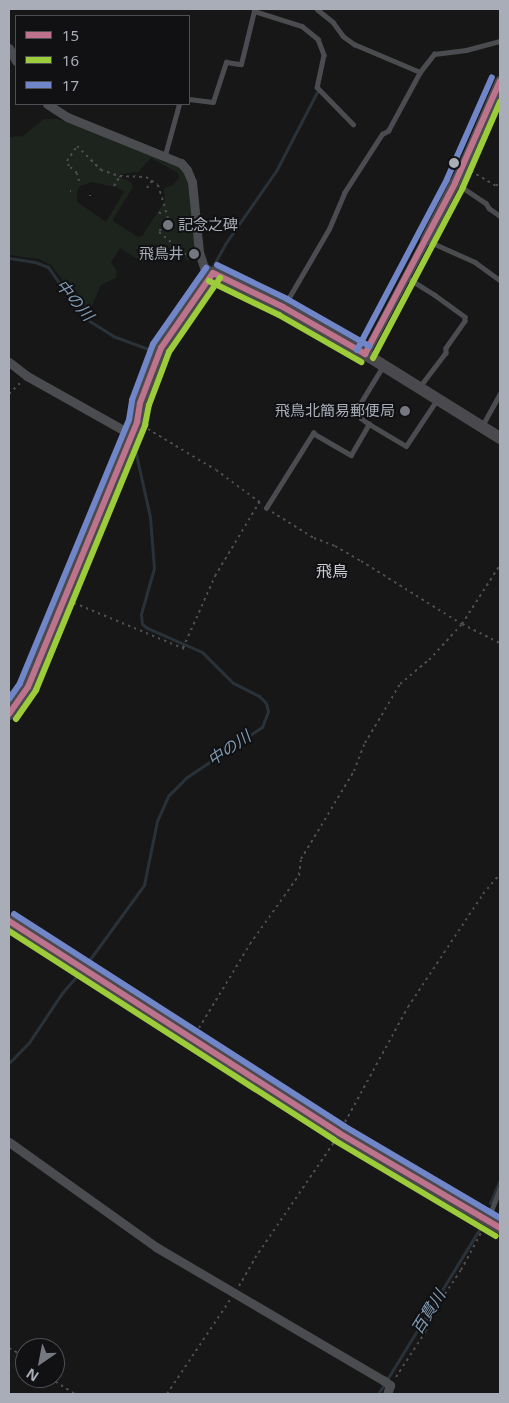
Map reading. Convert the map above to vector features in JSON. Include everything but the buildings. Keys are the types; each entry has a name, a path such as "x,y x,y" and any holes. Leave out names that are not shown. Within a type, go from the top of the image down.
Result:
{"main road":[{"path":"9,714 28,687 138,422 140,403 161,348 213,273 283,307 365,354 500,438"},
{"path":"9,921 339,1133 500,1228"}],"street":[{"path":"9,48 15,59"},
{"path":"365,354 455,183 500,81"},
{"path":"50,105 68,117 181,163 187,170 192,182 199,252 204,267 213,273"},
{"path":"9,362 27,376 132,435"},
{"path":"9,1142 156,1247 235,1292 387,1387"}],"lane":[{"path":"317,9 333,22 342,36 354,44 420,72"},
{"path":"190,99 213,102 226,62 241,64 254,11 302,26 318,39 324,55 317,87 353,124"},
{"path":"283,307 325,236 344,193 382,134 388,131 420,72 434,54 466,50 500,41"},
{"path":"165,155 180,105"},
{"path":"455,183 486,203 500,216"},
{"path":"425,240 475,262 500,280"},
{"path":"406,277 465,317 465,321 446,348 446,352 420,388"},
{"path":"384,366 358,408 361,418 369,424 406,446 437,400"},
{"path":"481,427 500,394"},
{"path":"266,508 313,433 351,455 369,424"},
{"path":"488,1220 500,1188"}],"path":[{"path":"79,180 77,174 67,161 77,146 101,170 120,176 146,177 158,185 168,218 159,232 187,256"},
{"path":"463,166 496,186 500,182"},
{"path":"114,186 120,176"},
{"path":"148,188 152,181"},
{"path":"9,394 27,376"},
{"path":"138,422 216,470 260,501 266,508 314,538 335,546 362,561 462,624 500,643"},
{"path":"183,648 215,576 260,501"},
{"path":"192,1040 250,944 299,875 301,859 354,771 365,743 400,684 428,660 462,624 500,565"},
{"path":"64,599 187,650"},
{"path":"167,1394 339,1133 408,1007 483,894 500,874"},
{"path":"387,1387 426,1331 427,1322 461,1270 488,1220"}],"shaded area":[{"path":"44,119 58,119 144,150 165,163 173,163 185,172 188,180 194,240 194,252 188,261 173,251 158,248 144,263 120,248 111,262 117,271 116,278 101,285 90,310 86,311 51,265 39,259 9,255 9,137 23,136","holes":["151,158 178,173 179,177 173,185 164,188 165,201 142,236 138,237 113,221 113,219 133,187 131,182 122,178 121,174 138,172","92,182 118,188 124,192 106,222 77,202 77,191 80,186"]}],"waterway":[{"path":"213,266 225,244 276,171 317,92"},
{"name":"中の川","path":"9,258 35,262 48,267 79,311 91,322 113,336 151,350 130,402 131,425"},
{"name":"中の川","path":"85,966 144,885 157,821 168,796 187,777 262,727 268,711 266,703 259,696 233,683 202,652 147,628 142,624 141,614 154,568 150,517 134,445"},
{"name":"中の川","path":"9,1063 30,1041 62,993 81,971"},
{"name":"百貫川","path":"490,1203 500,1180"},
{"name":"百貫川","path":"378,1394 479,1230"}],"transit line":[{"name":"17","path":"357,350 447,179 492,77"},
{"name":"15","path":"365,354 455,183 500,81"},
{"name":"16","path":"373,358 463,187 500,102"},
{"name":"17","path":"217,265 287,299 369,346"},
{"name":"17","path":"9,699 20,683 129,420 132,400 153,344 206,268"},
{"name":"15","path":"213,273 283,307 365,354"},
{"name":"15","path":"9,714 28,687 137,422 140,403 161,348 213,273"},
{"name":"16","path":"16,719 36,690 145,425 149,405 169,352 220,278"},
{"name":"16","path":"209,281 279,315 361,362"},
{"name":"17","path":"14,914 344,1126 500,1218"},
{"name":"15","path":"9,921 339,1133 500,1228"},
{"name":"16","path":"9,931 334,1140 496,1236"}],"place":[{"name":"記念之碑","path":"168,225"},
{"name":"飛鳥井","path":"194,254"},
{"name":"飛鳥北簡易郵便局","path":"405,411"}],"district":[{"name":"飛鳥","path":"332,571"}]}
